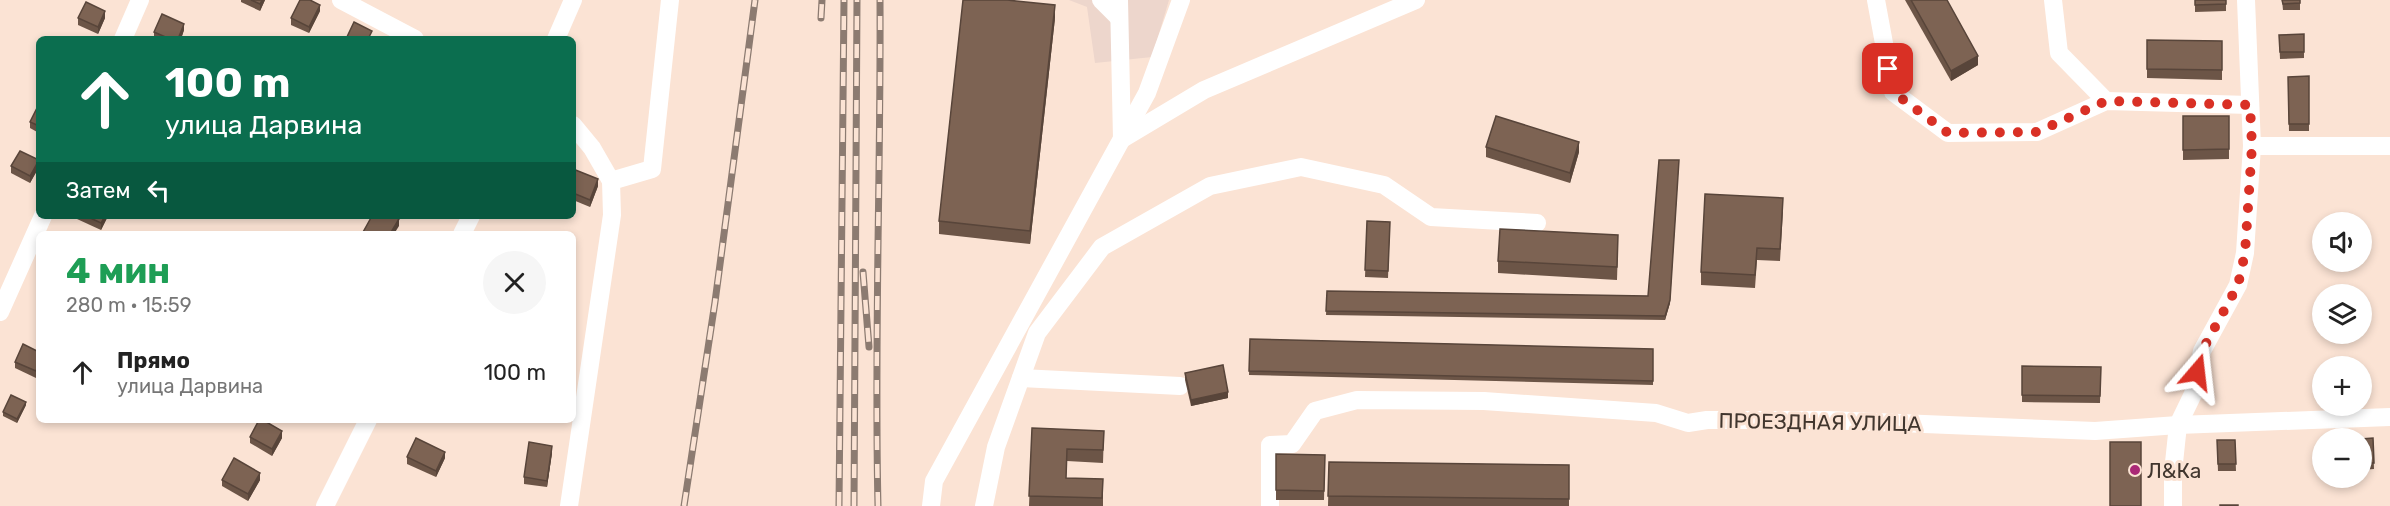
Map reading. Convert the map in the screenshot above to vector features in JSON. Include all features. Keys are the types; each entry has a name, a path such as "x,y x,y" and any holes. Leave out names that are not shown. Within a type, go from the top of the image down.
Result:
{"street":[{"path":"124,36 140,0"},
{"path":"340,0 409,36"},
{"path":"557,36 573,0"},
{"path":"611,181 652,169 670,0"},
{"path":"1101,0 1119,9 1122,139"},
{"path":"931,506 934,481 1147,93 1181,0"},
{"path":"1122,139 1204,90 1416,0"},
{"path":"1876,0 1893,92 1948,133 2037,132 2106,101 2250,105"},
{"path":"2053,0 2059,53 2106,101"},
{"path":"2173,506 2173,472 2178,425 2193,394 2202,351 2238,285 2245,253 2252,146 2246,0"},
{"path":"569,506 612,215 611,181 592,148 576,129"},
{"path":"2252,146 2390,146"},
{"path":"984,506 996,447 1037,333 1102,247 1210,186 1301,167 1384,185 1431,217 1537,223"},
{"path":"0,312 36,232"},
{"path":"1021,378 1180,386"},
{"name":"ПРОЕЗДНАЯ УЛИЦА","path":"1270,506 1270,445 1292,444 1315,411 1358,400 1484,401 1656,413 1688,423 1707,420 1827,420 2095,431 2178,425 2390,417"},
{"path":"325,506 366,423"}],"shaded area":[{"path":"1069,0 1169,0 1152,57 1095,63 1087,7"}],"building":[{"path":"300,0 310,0 320,5 309,27 291,18"},
{"path":"963,0 1007,0 1055,5 1030,231 939,221"},
{"path":"1911,0 1947,0 1978,56 1951,71"},
{"path":"2195,0 2226,0 2226,4 2195,5"},
{"path":"2282,0 2300,0 2300,3 2283,4"},
{"path":"86,2 105,11 98,27 78,18"},
{"path":"162,14 184,24 179,36 163,36 154,32"},
{"path":"354,22 372,31 370,36 347,36"},
{"path":"2304,34 2304,52 2280,52 2279,35"},
{"path":"2147,40 2222,41 2222,70 2147,69"},
{"path":"2309,76 2309,124 2289,124 2288,77"},
{"path":"36,110 36,125 30,122"},
{"path":"1496,116 1579,142 1570,173 1486,147"},
{"path":"2183,116 2229,116 2229,149 2183,150"},
{"path":"20,151 36,159 36,165 30,176 11,166"},
{"path":"1659,160 1679,160 1670,300 1665,316 1326,311 1327,291 1648,296"},
{"path":"576,170 598,179 590,200 576,194"},
{"path":"1705,194 1783,198 1780,249 1757,248 1755,275 1701,272"},
{"path":"370,219 399,219 392,231 364,231"},
{"path":"1367,221 1390,222 1388,271 1365,270"},
{"path":"1500,229 1618,235 1617,267 1498,261"},
{"path":"1250,339 1653,349 1653,381 1249,371"},
{"path":"23,344 36,350 36,371 15,362"},
{"path":"1223,365 1228,392 1191,400 1185,373"},
{"path":"2022,366 2101,367 2100,396 2022,395"},
{"path":"11,395 26,402 17,419 3,412"},
{"path":"257,423 268,423 282,431 272,449 250,437"},
{"path":"1032,428 1104,431 1103,450 1067,449 1066,478 1103,479 1102,498 1029,496"},
{"path":"416,438 445,452 436,471 407,457"},
{"path":"2373,438 2374,463 2372,463"},
{"path":"2217,440 2235,440 2236,464 2218,464"},
{"path":"529,442 552,446 547,481 524,477"},
{"path":"2110,442 2141,442 2141,506 2110,506"},
{"path":"1276,454 1325,455 1324,491 1276,490"},
{"path":"234,458 260,473 248,494 222,480"},
{"path":"1329,462 1569,465 1569,499 1328,496"}],"railway":[{"path":"684,506 715,302 755,0"},
{"path":"821,18 822,0"},
{"path":"839,506 844,0"},
{"path":"854,506 857,0"},
{"path":"878,506 880,0"},
{"path":"863,272 869,347"}],"place":[{"name":"Л&Ка","path":"2135,470"}],"route":[{"path":"1888,69 1893,92 1948,133 2037,132 2106,101 2250,105 2252,146 2245,253 2238,285 2202,351 2197,372"}]}
